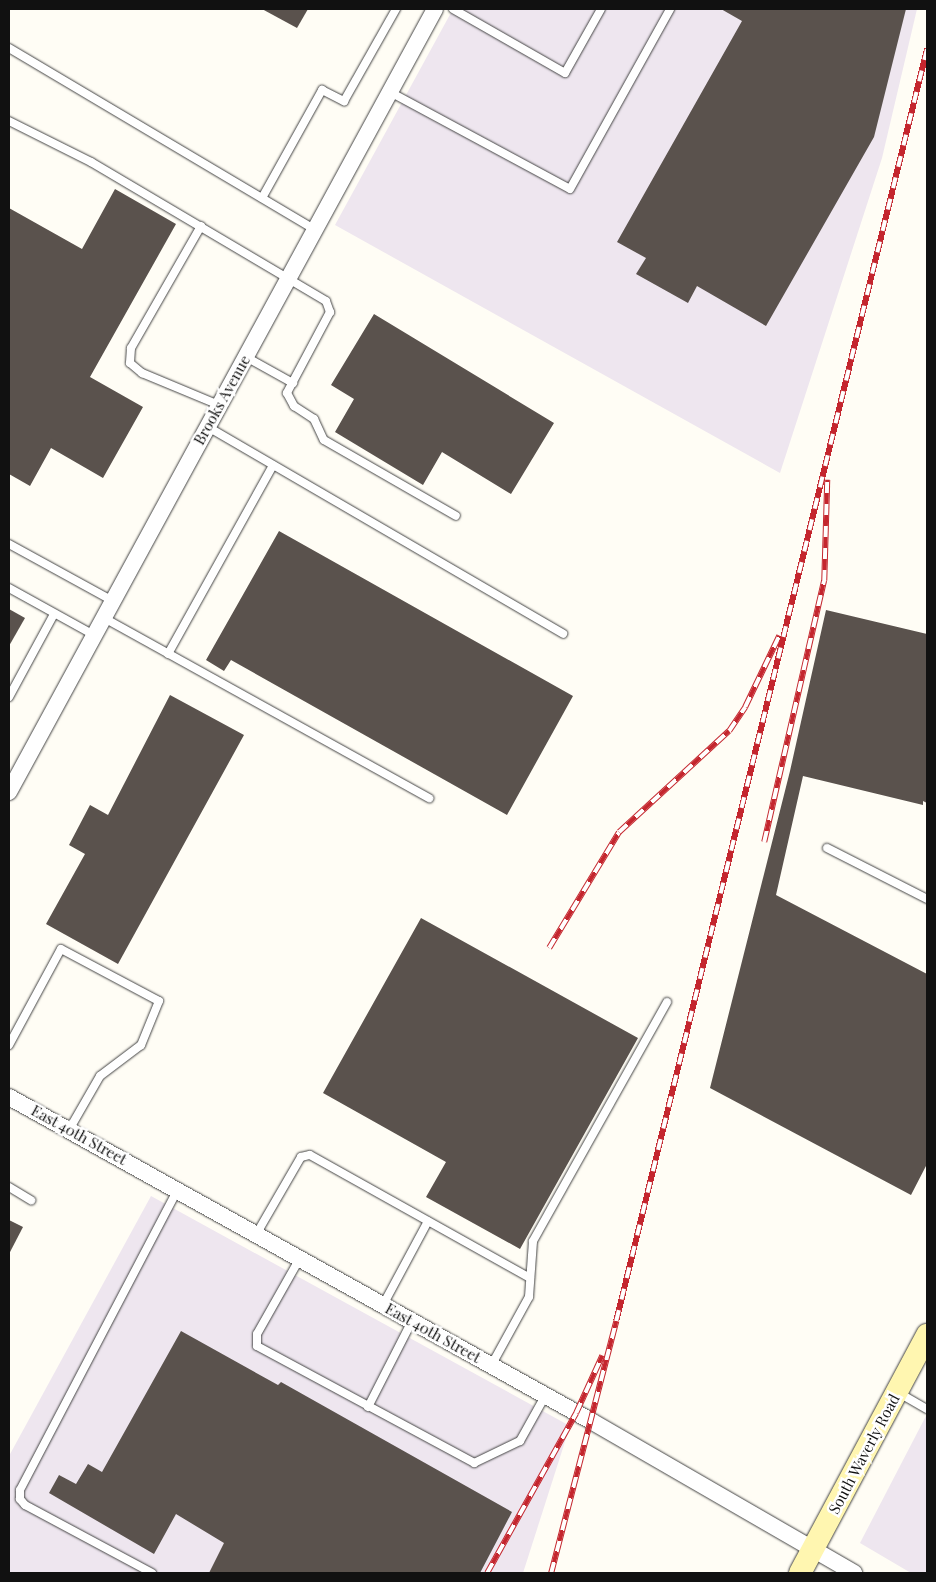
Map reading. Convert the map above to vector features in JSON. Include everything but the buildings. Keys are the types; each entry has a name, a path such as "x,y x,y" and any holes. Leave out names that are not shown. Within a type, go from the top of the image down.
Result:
{"main road":[{"name":"South Waverly Road","path":"800,1573 927,1335"}],"street":[{"name":"Brooks Avenue","path":"9,792 435,9"},
{"name":"East 40th Street","path":"9,1097 257,1233 854,1573"}],"lane":[{"path":"262,198 322,90 344,101 396,9"},
{"path":"453,9 565,73 601,9"},
{"path":"390,92 570,190 670,9"},
{"path":"9,48 315,230"},
{"path":"9,120 90,162 289,277 326,301 330,312 287,393 294,406 314,419 324,440 456,516"},
{"path":"201,226 131,348 130,362 142,373 220,405"},
{"path":"246,357 292,383"},
{"path":"208,427 563,634"},
{"path":"168,654 273,465"},
{"path":"9,544 113,601"},
{"path":"9,588 94,635"},
{"path":"9,698 54,614"},
{"path":"104,618 429,798"},
{"path":"827,848 927,898"},
{"path":"9,1045 62,949 159,1001 141,1045 100,1076 69,1130"},
{"path":"491,1366 529,1297 533,1241 667,1002"},
{"path":"257,1233 301,1157 306,1154 530,1278"},
{"path":"9,1187 31,1200"},
{"path":"152,1573 26,1505 20,1498 20,1490 178,1189"},
{"path":"383,1304 428,1221"},
{"path":"300,1258 257,1334 257,1346 474,1463 520,1441 546,1396"},
{"path":"368,1407 412,1321"},
{"path":"897,1392 927,1409"}],"shaded area":[{"path":"453,9 917,9 882,158 780,473 335,225"},
{"path":"151,1196 570,1426 523,1573 9,1573 9,1456"},
{"path":"927,1414 927,1573 911,1573 860,1543"}],"railway":[{"path":"551,1573 616,1321 927,48"},
{"path":"764,842 824,581 827,480"},
{"path":"549,948 619,832 729,731 745,707 779,636"},
{"path":"487,1573 576,1413 602,1356"}]}
